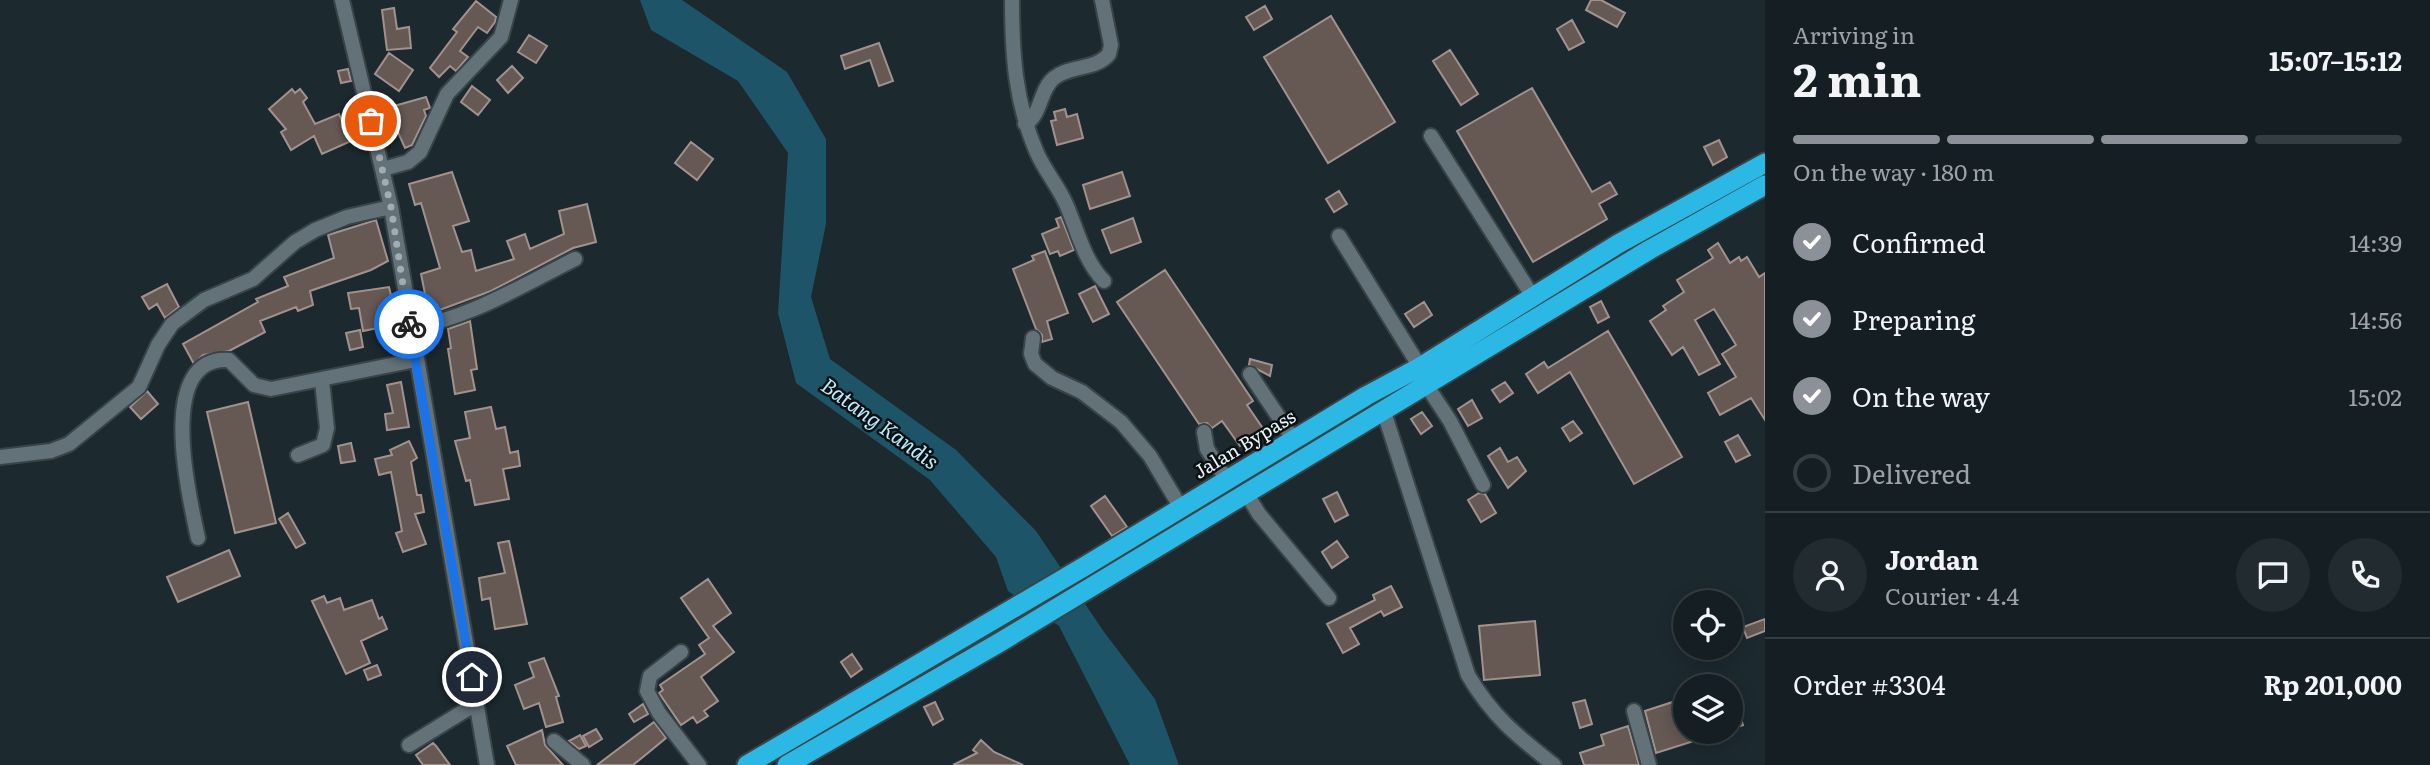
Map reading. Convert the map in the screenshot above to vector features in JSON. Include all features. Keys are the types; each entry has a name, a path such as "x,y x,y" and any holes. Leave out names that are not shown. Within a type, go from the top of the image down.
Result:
{"highway":[{"name":"Jalan Bypass","path":"788,765 997,644 1246,494 1383,409 1423,375 1533,297 1618,244 1765,163"},
{"name":"Jalan Bypass","path":"759,762 1294,440 1423,375 1765,186"}],"street":[{"path":"342,0 391,207 487,765"},
{"path":"383,170 408,162 420,152 447,94 501,37 511,0"},
{"path":"1012,0 1015,80 1025,124 1038,155 1066,202 1080,241 1104,281"},
{"path":"1025,124 1032,120 1042,94 1053,78 1072,68 1100,62 1109,54 1110,36 1102,0"},
{"path":"1431,136 1533,297"},
{"path":"0,457 40,453 69,444 139,387 158,345 172,324 204,300 253,279 295,242 315,230 346,217 391,207"},
{"path":"1339,236 1450,421 1483,485"},
{"path":"410,328 438,323 477,309 575,260"},
{"path":"1033,338 1031,354 1035,364 1052,379 1082,392 1121,422 1150,456 1181,508"},
{"path":"198,538 183,470 181,441 191,379 197,369 216,359 229,360 261,389 322,381 416,360"},
{"path":"1250,374 1294,440"},
{"path":"298,455 323,445 327,428 322,381"},
{"path":"1383,409 1468,675 1483,701 1504,726 1554,765"},
{"path":"1204,432 1208,449 1227,480"},
{"path":"1246,494 1259,514 1329,598"},
{"path":"681,652 650,676 647,691 659,713 699,765"},
{"path":"409,745 477,703"},
{"path":"1634,711 1649,765"},
{"path":"554,741 583,765"}],"water":[{"name":"Batang Kandis","path":"640,0 682,0 787,72 826,139 826,224 811,297 830,359 956,450 1036,531 1104,632 1155,699 1179,765 1130,765 1059,626 1008,591 996,557 930,480 796,383 778,313 788,153 738,81 651,30"}],"building":[{"path":"1591,0 1601,0 1625,13 1617,27 1586,10"},
{"path":"476,1 496,17 495,22 487,33 478,27 460,51 468,57 456,71 450,66 439,77 430,68 457,32 453,29"},
{"path":"1265,6 1272,19 1254,30 1246,17"},
{"path":"394,8 397,29 409,27 411,48 387,50 382,10"},
{"path":"1331,16 1395,122 1328,163 1264,57"},
{"path":"1572,20 1584,42 1569,50 1557,29"},
{"path":"529,35 547,46 536,63 518,52"},
{"path":"879,43 893,81 879,86 870,60 845,69 841,56"},
{"path":"1450,50 1478,94 1461,105 1433,61"},
{"path":"389,53 413,70 399,91 375,74"},
{"path":"512,66 523,78 508,93 497,80"},
{"path":"348,69 351,81 341,83 338,71"},
{"path":"472,86 490,100 478,115 461,102"},
{"path":"1532,88 1592,192 1610,182 1617,194 1599,204 1607,219 1533,262 1457,131"},
{"path":"292,89 295,93 300,89 307,98 303,102 315,124 339,114 351,141 322,154 314,136 291,150 281,132 286,129 269,109"},
{"path":"426,97 430,108 424,110 426,116 412,145 405,148 387,108"},
{"path":"1065,109 1067,117 1077,114 1083,138 1057,145 1051,121 1056,120 1054,112"},
{"path":"1719,140 1727,157 1713,165 1704,147"},
{"path":"691,142 713,159 697,180 675,163"},
{"path":"452,172 469,221 453,226 462,252 471,250 476,271 514,259 507,241 525,234 530,249 564,234 559,211 587,204 596,242 573,248 491,291 429,314 421,274 440,268 421,203 415,205 409,184"},
{"path":"1122,172 1130,196 1090,209 1083,185"},
{"path":"1339,191 1347,204 1334,212 1326,199"},
{"path":"1061,217 1074,250 1060,256 1058,251 1050,254 1042,234 1059,227 1056,219"},
{"path":"1133,218 1141,242 1111,253 1102,230"},
{"path":"376,220 388,261 371,270 310,291 313,305 298,311 296,307 260,321 265,332 229,351 203,355 194,364 183,344 258,302 256,299 288,286 284,277 334,258 328,235"},
{"path":"1718,243 1730,263 1739,257 1741,261 1747,257 1759,277 1765,273 1765,420 1751,398 1720,415 1708,393 1736,377 1722,354 1736,345 1714,309 1695,320 1720,364 1699,375 1683,347 1672,355 1650,321 1666,310 1663,306 1684,292 1677,280 1713,258 1708,250"},
{"path":"1045,251 1068,313 1047,321 1052,339 1042,342 1042,335 1036,329 1013,269 1034,260 1032,256"},
{"path":"1165,270 1253,401 1247,405 1264,430 1240,446 1222,421 1212,428 1207,423 1199,424 1117,302"},
{"path":"167,284 179,307 165,318 157,304 149,309 142,297"},
{"path":"1095,286 1109,314 1093,322 1079,294"},
{"path":"389,287 398,324 363,331 359,308 351,309 348,293"},
{"path":"1601,301 1609,317 1598,323 1590,307"},
{"path":"1424,302 1432,315 1414,327 1405,314"},
{"path":"470,321 477,369 471,370 475,390 455,394 448,349 451,348 448,329"},
{"path":"360,330 363,347 350,350 346,333"},
{"path":"1608,331 1682,457 1634,484 1570,372 1538,393 1526,374 1544,362 1548,368"},
{"path":"1250,359 1272,365 1270,376 1249,365"},
{"path":"401,382 409,427 387,430 385,414 393,413 387,385"},
{"path":"1505,382 1513,393 1500,402 1492,390"},
{"path":"147,391 158,404 141,419 130,407"},
{"path":"1472,400 1482,418 1468,426 1458,409"},
{"path":"248,402 276,523 235,533 207,412"},
{"path":"491,407 496,429 505,427 510,453 518,451 520,466 503,469 509,499 475,505 470,480 466,481 455,441 470,438 465,412"},
{"path":"1422,412 1432,426 1421,434 1411,419"},
{"path":"1573,421 1582,433 1570,441 1562,428"},
{"path":"1738,435 1750,455 1736,462 1725,442"},
{"path":"409,441 417,458 411,462 417,495 421,495 424,512 415,514 426,544 403,552 396,533 402,531 391,472 379,475 375,459 392,455 390,450"},
{"path":"351,443 355,461 341,463 338,446"},
{"path":"1500,448 1508,462 1517,457 1526,471 1508,488 1488,456"},
{"path":"1337,492 1348,515 1335,522 1323,499"},
{"path":"1479,493 1485,494 1496,513 1481,522 1468,500"},
{"path":"1105,496 1127,527 1112,536 1091,506"},
{"path":"288,513 305,543 296,548 279,519"},
{"path":"509,541 527,624 495,629 490,598 482,600 479,578 505,573 498,543"},
{"path":"1337,541 1348,557 1332,568 1322,552"},
{"path":"229,550 240,576 178,602 167,577"},
{"path":"708,579 731,613 713,626 734,652 701,677 718,701 704,711 708,716 697,723 693,717 681,725 659,693 663,690 660,685 705,654 699,645 709,638 681,598"},
{"path":"1391,586 1402,607 1384,616 1381,611 1350,628 1359,644 1343,653 1327,624 1375,600 1373,595"},
{"path":"324,596 327,603 340,598 344,610 372,600 379,619 382,617 387,629 361,641 370,663 346,674 312,601"},
{"path":"1765,619 1765,631 1747,638 1743,627"},
{"path":"1535,621 1540,675 1484,680 1479,626"},
{"path":"852,654 862,669 851,677 841,662"},
{"path":"544,658 559,696 556,697 563,722 546,727 539,703 524,709 515,685 534,677 529,663"},
{"path":"377,665 381,675 368,680 364,670"},
{"path":"1585,700 1592,724 1580,728 1573,703"},
{"path":"935,702 943,719 933,725 924,707"},
{"path":"1673,702 1673,744 1684,744 1656,753 1645,711"},
{"path":"643,704 648,714 634,722 629,714"},
{"path":"654,722 666,738 633,765 597,765"},
{"path":"1628,726 1639,765 1584,765 1580,753 1604,745 1601,735"},
{"path":"596,729 602,739 589,747 583,736"},
{"path":"542,730 545,745 563,765 516,765 507,746"},
{"path":"580,735 586,746 579,749 569,741"},
{"path":"981,740 994,752 1023,765 953,765 977,753 973,750"},
{"path":"433,743 450,765 423,765 416,755"}],"way so far":[{"path":"371,121 391,207 409,324"}],"route":[{"path":"409,324 472,677"}]}
